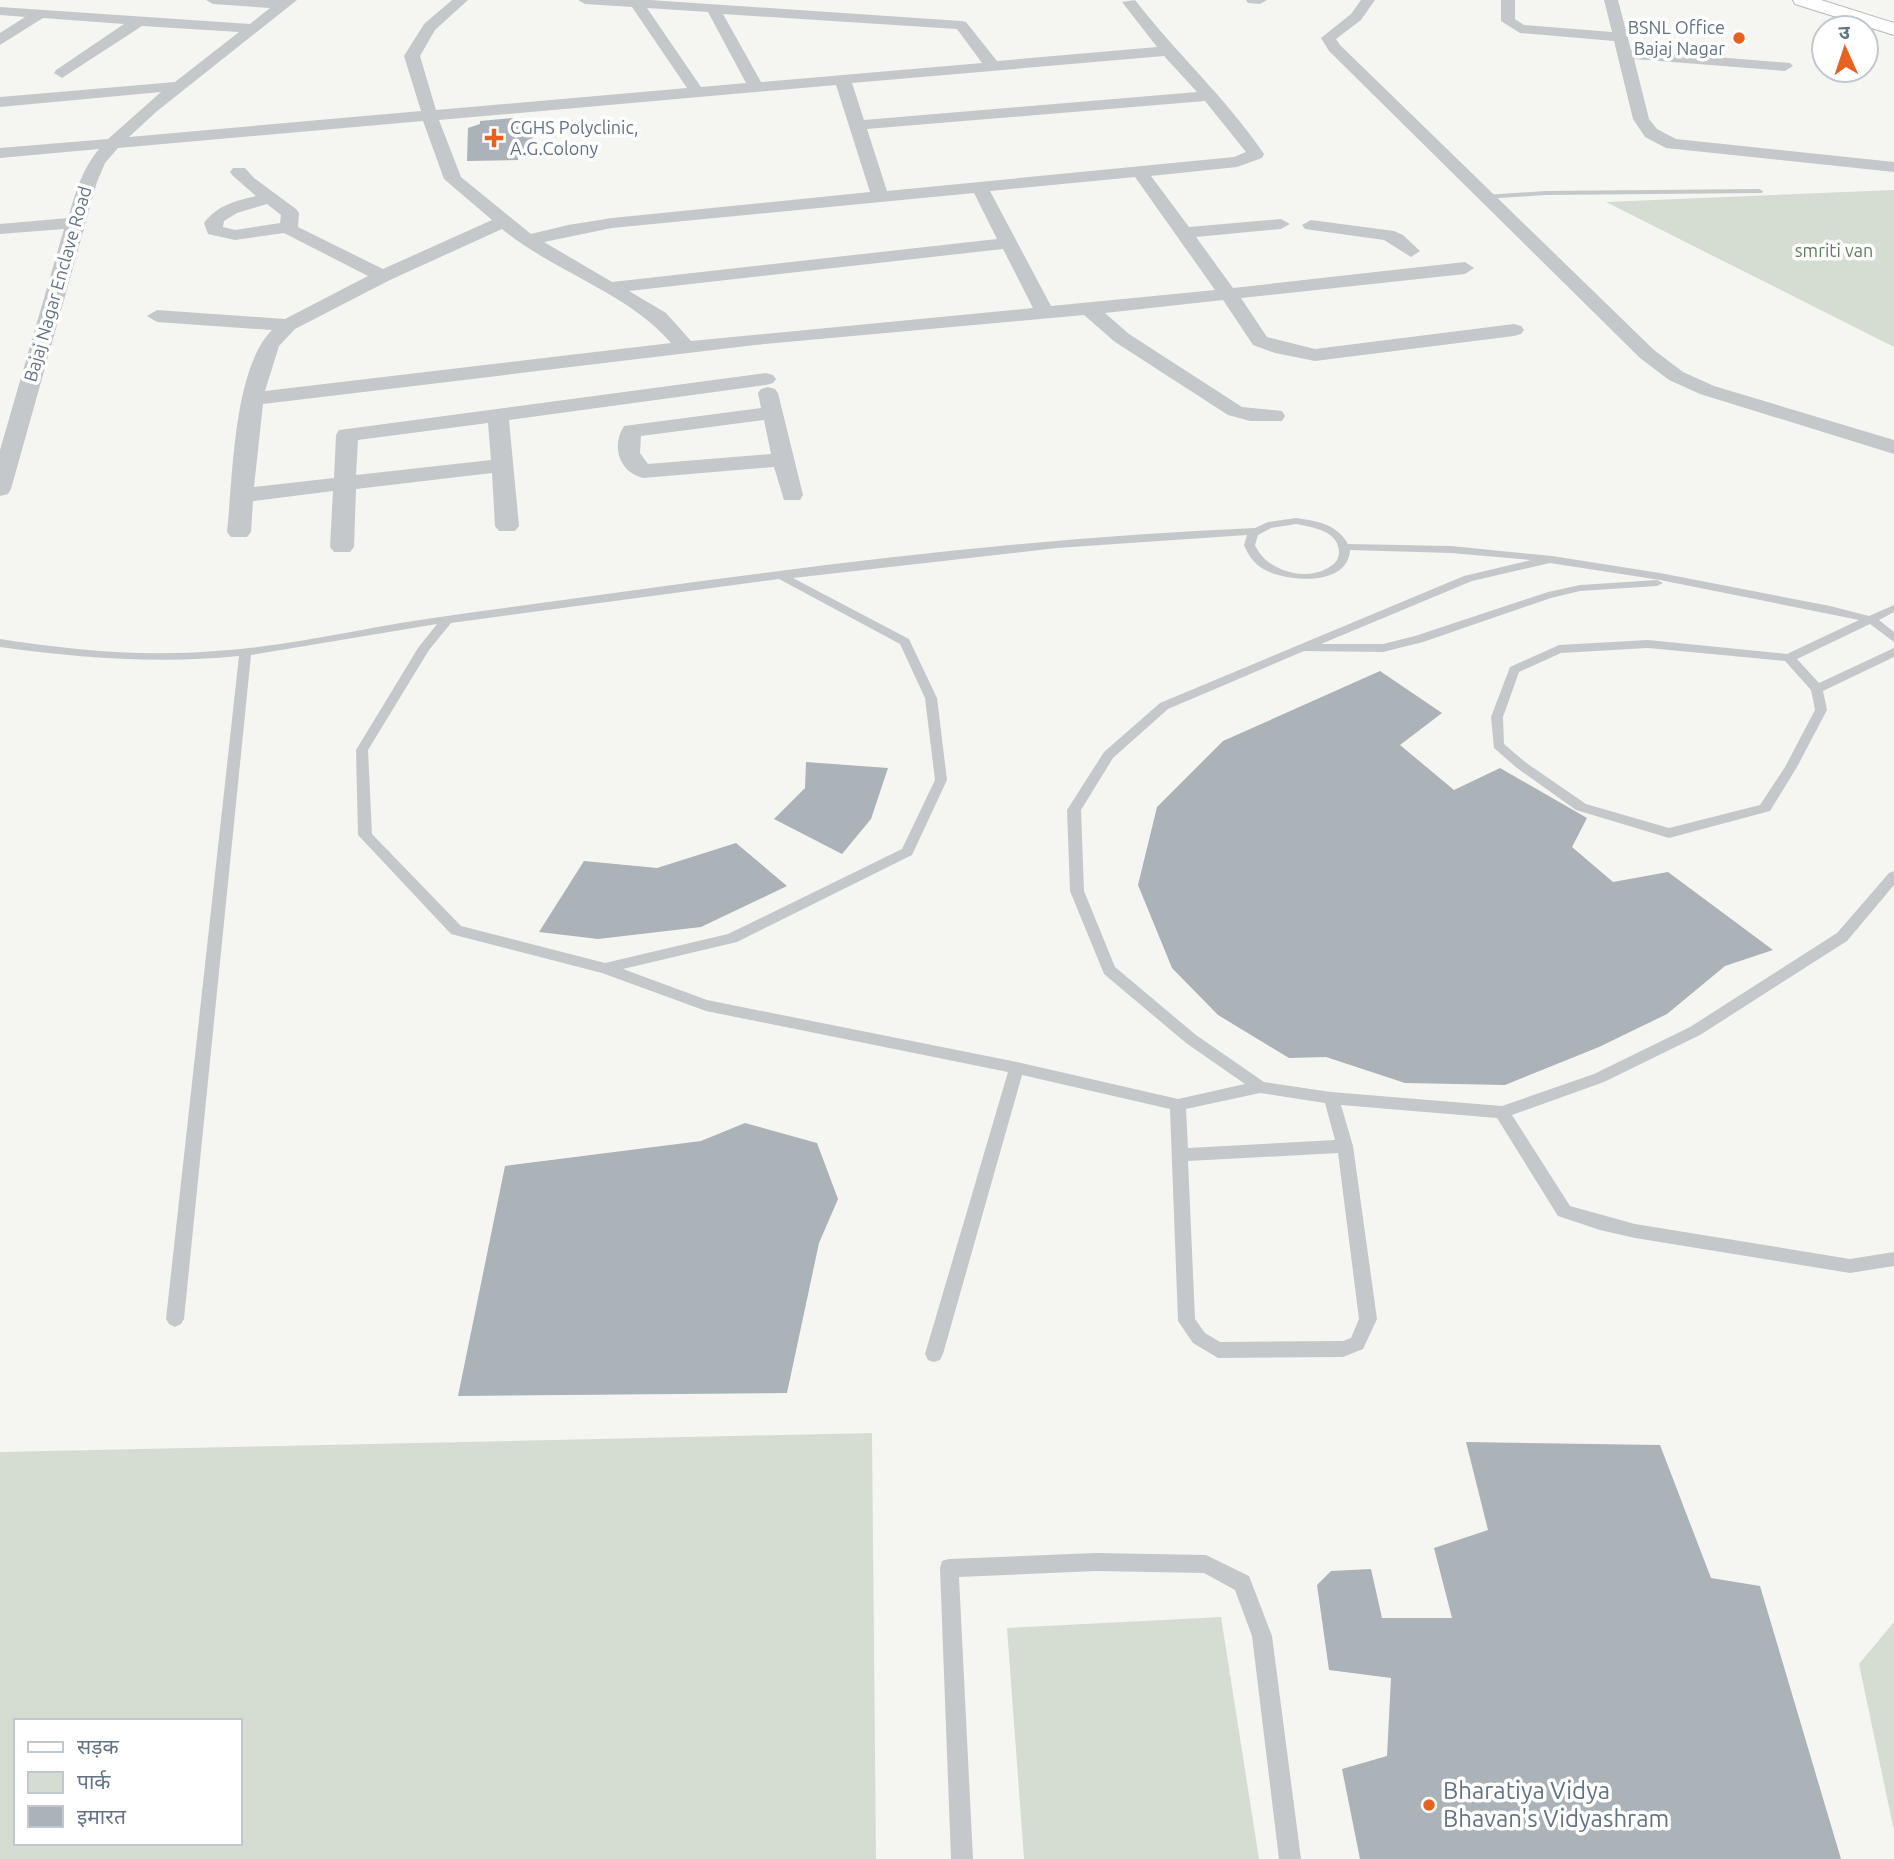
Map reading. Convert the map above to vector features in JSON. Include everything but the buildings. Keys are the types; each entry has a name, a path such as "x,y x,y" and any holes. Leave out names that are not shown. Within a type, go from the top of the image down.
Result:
{"main road":[{"path":"1802,0 1894,29"}],"street":[{"path":"213,0 292,4"},
{"path":"461,0 429,27 412,55 429,116 453,179 528,240 659,317 687,349"},
{"path":"585,0 713,9 736,6 799,15 958,18 993,66"},
{"path":"799,15 813,0"},
{"path":"1253,0 1260,0"},
{"path":"1368,0 1356,17 1328,38 1340,57 1647,354 1676,376 1707,390 1894,447"},
{"path":"1508,0 1508,21 1520,29 1620,37"},
{"path":"1611,0 1641,119 1651,133 1672,144 1894,167"},
{"path":"1112,55 1128,36 1130,1"},
{"path":"528,240 612,223 1140,172 1237,162 1254,157 1254,149 1164,46 1130,1"},
{"path":"225,71 292,4"},
{"name":"Bajaj Nagar Enclave Road","path":"0,489 11,412 88,181 97,162 114,142 181,86 253,29 292,4"},
{"path":"637,4 697,92"},
{"path":"713,9 755,86"},
{"path":"0,11 253,29"},
{"path":"0,40 40,14"},
{"path":"62,73 139,21"},
{"path":"1128,36 1164,46"},
{"path":"0,153 842,78 993,66 1027,69 1164,46"},
{"path":"1626,54 1785,66"},
{"path":"842,78 881,198"},
{"path":"0,102 181,86"},
{"path":"857,125 1048,104 1209,96"},
{"path":"147,139 166,122"},
{"path":"239,172 248,182 290,213 289,227"},
{"path":"1140,172 1260,341 1282,349 1315,355 1514,331"},
{"path":"980,188 1045,313"},
{"path":"271,198 228,211 215,218 212,223 214,230 234,235 289,227 383,276"},
{"path":"239,532 254,399 261,363 270,345 288,325 383,276 504,221"},
{"path":"0,229 75,223"},
{"path":"1184,233 1281,224 1299,229 1311,225 1388,235 1410,251"},
{"path":"609,288 1009,243"},
{"path":"254,399 755,339 1089,309 1465,268"},
{"path":"1089,309 1131,344 1235,411 1274,416"},
{"path":"157,316 288,325"},
{"path":"755,339 792,495"},
{"path":"342,547 347,435 766,379"},
{"path":"772,413 632,432 627,453 632,464 643,471 783,460"},
{"path":"498,414 507,526"},
{"path":"244,495 502,465"}],"lane":[{"path":"1485,197 1545,192 1759,191"},
{"path":"0,643 67,654 150,656 245,653 447,619 1030,545 1138,536 1255,531 1280,522 1313,524 1328,529 1339,537 1346,555 1342,564 1321,575 1289,575 1268,568 1253,557 1249,539 1255,531"},
{"path":"1345,547 1414,545 1552,559 1871,620 1894,638"},
{"path":"1260,1087 1191,1039 1109,970 1077,891 1074,810 1108,755 1164,706 1468,578 1552,559"},
{"path":"606,968 732,939 907,852 941,780 931,698 905,642 783,577"},
{"path":"1301,648 1383,648 1419,639 1548,595 1580,588 1678,581"},
{"path":"1789,658 1817,689 1821,710 1791,767 1765,808 1669,832 1581,807 1521,765 1498,745 1497,716 1514,670 1559,649 1648,644 1789,658 1894,608"},
{"path":"447,619 424,648 362,750 365,835 456,930 606,968 706,1005 1017,1068 1178,1105 1260,1087 1331,1098 1502,1112 1599,1078 1695,1031 1842,937 1894,876"},
{"path":"1817,689 1894,652"},
{"path":"175,1319 245,653"},
{"path":"934,1354 1017,1068"},
{"path":"1178,1105 1187,1321 1199,1338 1218,1350 1343,1349 1357,1344 1368,1319 1345,1146 1331,1098"},
{"path":"1502,1112 1564,1211 1636,1231 1850,1266 1894,1259"},
{"path":"1179,1155 1345,1146"},
{"path":"962,1859 949,1568 1096,1562 1206,1564 1242,1583 1262,1636 1290,1859"}],"green space":[{"name":"smriti van","path":"1894,190 1894,347 1606,202"},
{"path":"872,1433 876,1859 0,1859 0,1452"},
{"path":"1221,1617 1259,1859 1024,1859 1007,1628"},
{"path":"1894,1622 1894,1831 1859,1664"}],"place":[{"name":"BSNL Office Bajaj Nagar","path":"1739,38"},
{"name":"CGHS Polyclinic, A.G.Colony","path":"494,138"},
{"name":"Bharatiya Vidya Bhavan's Vidyashram","path":"1429,1805"}]}
